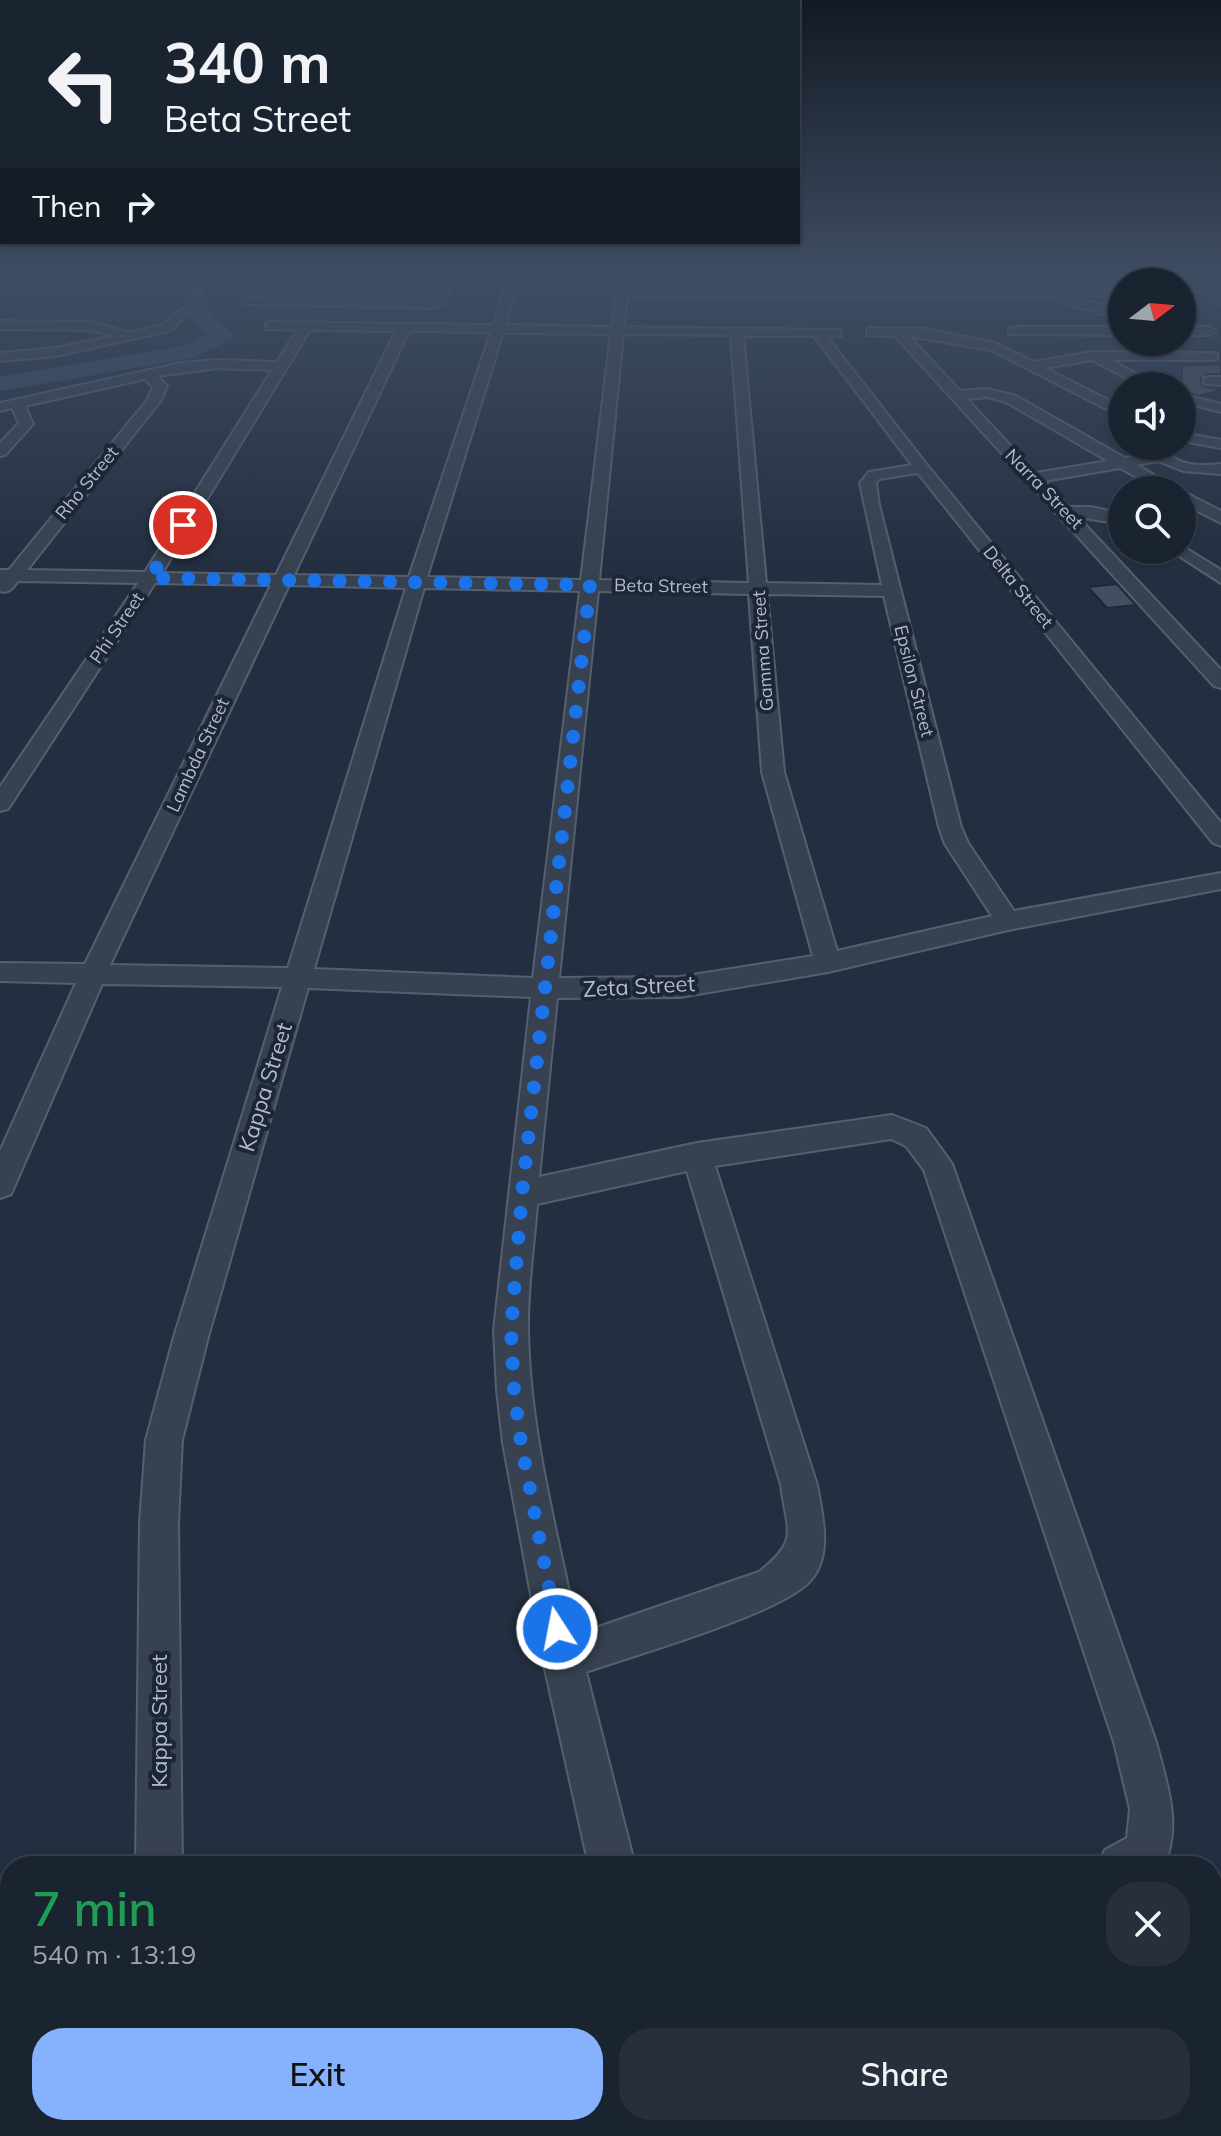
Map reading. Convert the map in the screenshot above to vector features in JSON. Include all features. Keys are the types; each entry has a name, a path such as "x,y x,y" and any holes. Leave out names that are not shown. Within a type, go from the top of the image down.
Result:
{"street":[{"path":"0,407 161,373"},
{"name":"Phi Street","path":"0,804 150,578 279,373"},
{"name":"Lambda Street","path":"0,1185 93,974 382,373"},
{"name":"Kappa Street","path":"159,1856 159,1523 164,1440 191,1337 417,581 484,373"},
{"path":"610,1856 563,1660 521,1443 511,1330 522,1194 613,373"},
{"name":"Gamma Street","path":"740,373 773,772 828,963"},
{"name":"Delta Street","path":"856,373 922,468 1221,838"},
{"name":"Narra Street","path":"940,373 956,396 1067,512 1221,682"},
{"path":"1047,373 1108,406"},
{"name":"Rho Street","path":"0,591 6,576 154,400 160,386 149,375"},
{"path":"956,396 987,393 1011,399 1146,476"},
{"path":"1196,402 1221,408"},
{"path":"0,452 26,424 17,404"},
{"path":"1196,440 1221,444"},
{"path":"1033,478 1128,460"},
{"path":"1176,460 1194,469 1221,469"},
{"name":"Epsilon Street","path":"922,468 874,475 868,483 891,591 950,827 957,844 1008,921"},
{"path":"1196,504 1221,518"},
{"path":"1067,512 1108,516"},
{"path":"1196,562 1221,578"},
{"name":"Beta Street","path":"6,576 891,591"},
{"name":"Zeta Street","path":"0,972 298,978 545,988 680,987 828,963 1008,921 1221,881"},
{"path":"522,1194 697,1156 892,1127 916,1137 937,1164 1135,1742 1152,1809 1148,1851 1139,1856"},
{"path":"563,1660 771,1587 799,1565 807,1538 799,1485 697,1156"}],"building":[{"path":"1196,373 1221,373 1201,378 1202,386 1221,390 1196,395"},
{"path":"1117,584 1136,605 1107,608 1088,587"}],"waterway":[{"path":"0,384 67,373"}],"route":[{"path":"183,525 150,578 590,585 522,1194 511,1330 521,1443 557,1629"}]}
